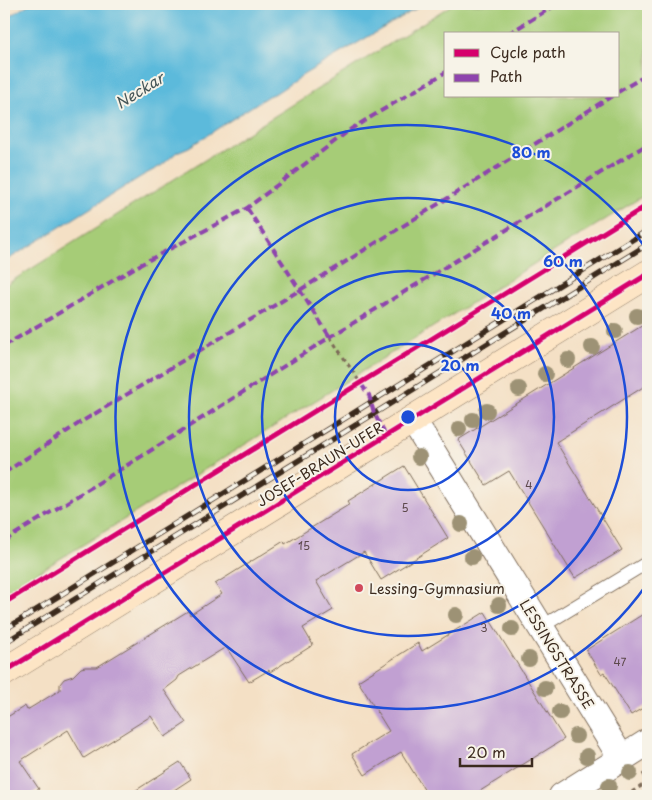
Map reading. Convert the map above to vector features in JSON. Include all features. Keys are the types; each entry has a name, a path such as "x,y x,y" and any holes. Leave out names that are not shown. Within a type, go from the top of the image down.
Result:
{"street":[{"name":"JOSEF-BRAUN-UFER","path":"4,672 648,274"},
{"name":"LESSINGSTRASSE","path":"413,420 622,759"},
{"path":"562,796 648,742"}],"lane":[{"path":"541,628 648,562"}],"path":[{"path":"330,337 361,384"},
{"path":"625,796 648,782"}],"green space":[{"path":"453,4 648,4 648,193 4,593 4,286"}],"water":[{"name":"Neckar","path":"29,4 424,4 268,96 189,147 177,152 161,166 4,262 4,20"}],"building":[{"path":"648,322 648,384 556,442 622,550 575,578 509,471 486,485 458,440"},
{"path":"404,466 448,538 381,580 364,552 316,581 333,610 303,628 313,645 270,672 269,670 249,682 226,647 179,676 177,680 164,690 186,723 165,737 151,716 84,758 68,730 20,761 39,789 28,796 4,796 4,719 25,706 27,710 60,690 60,684 64,679 73,676 81,668 97,667 188,611 190,615 222,594 215,584 284,541 285,544 350,504 348,501"},
{"path":"648,611 648,705 631,715 604,672 601,674 586,650"},
{"path":"485,612 564,739 472,796 428,796 401,752 365,775 352,754 389,731 358,681 418,643 422,651"},
{"path":"180,762 191,779 165,796 127,796"}],"railway":[{"path":"4,630 648,230"},
{"path":"4,643 648,244"}],"marked path":[{"path":"511,32 557,4"},
{"path":"4,346 134,268 247,208 351,129 444,73"},
{"path":"620,91 648,74"},
{"path":"4,473 81,422 300,290 609,98"},
{"path":"4,541 330,337 648,144"},
{"path":"247,208 330,337"},
{"path":"361,384 369,395 374,413 386,436"}],"cycle path":[{"path":"4,603 648,205"},
{"path":"4,672 648,274"}],"place":[{"name":"Lessing-Gymnasium","path":"359,588"}]}
